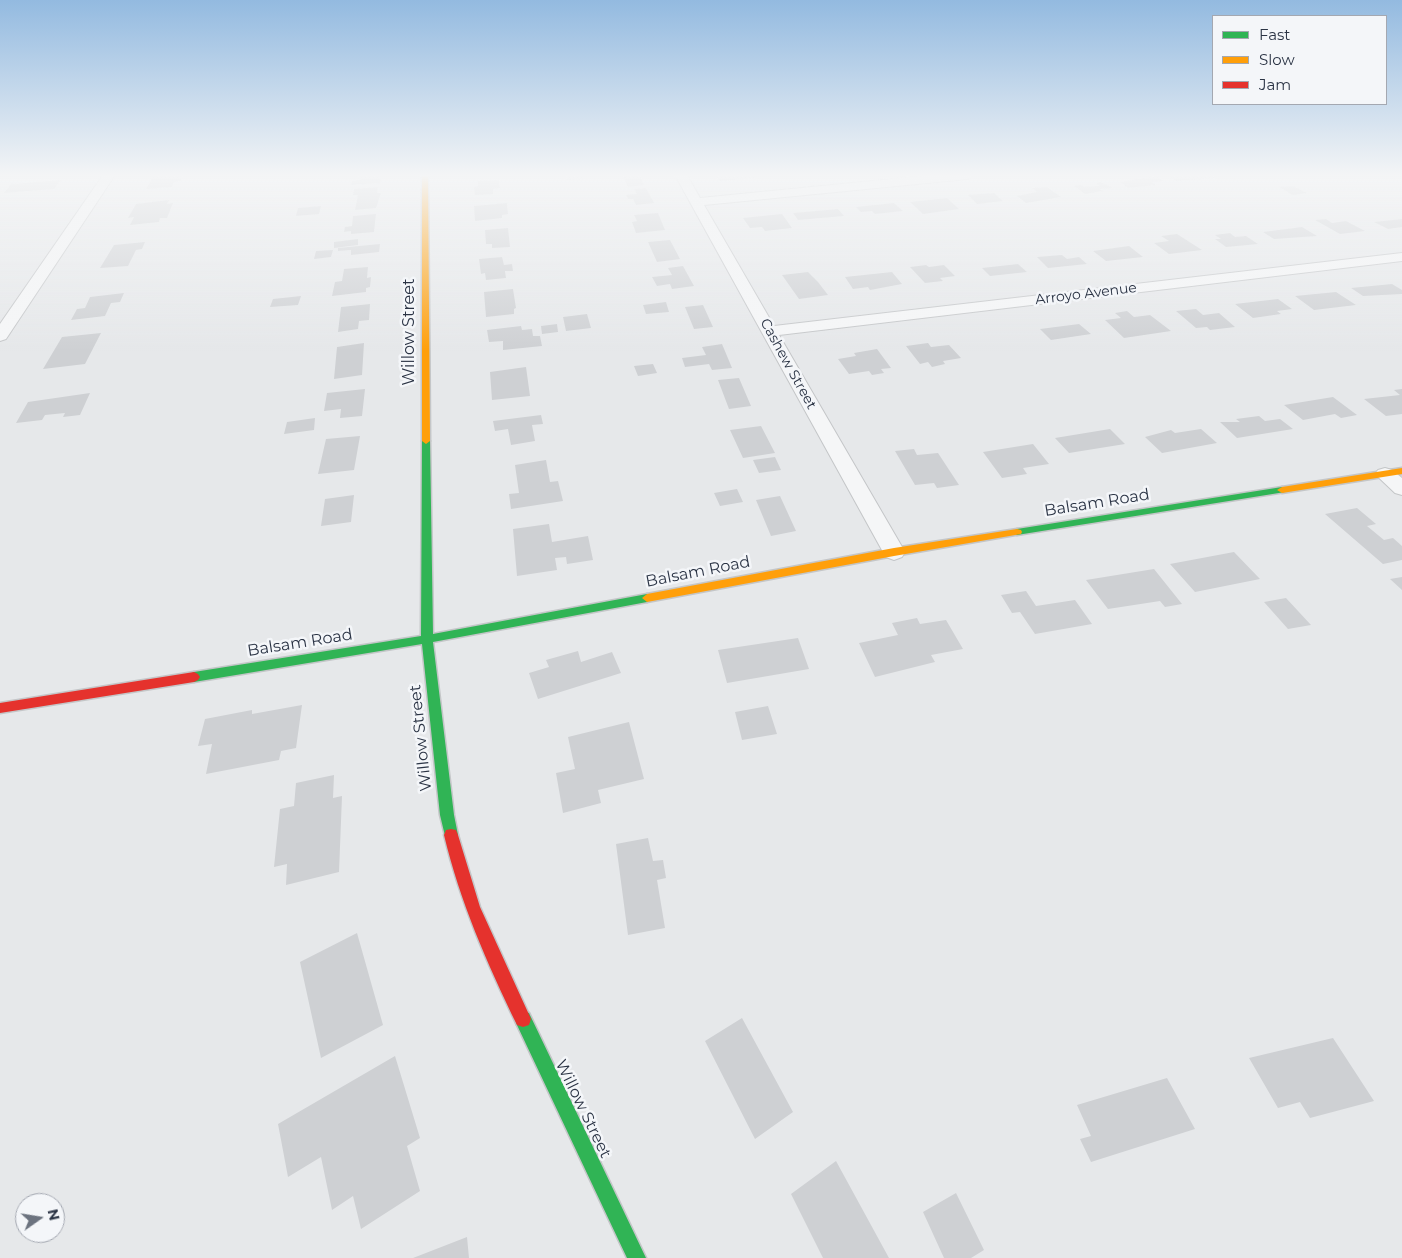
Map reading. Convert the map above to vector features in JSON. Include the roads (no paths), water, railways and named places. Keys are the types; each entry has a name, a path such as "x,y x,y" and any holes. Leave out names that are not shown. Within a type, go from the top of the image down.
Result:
{"street":[{"path":"0,336 70,234"},
{"name":"Willow Street","path":"425,234 427,639 439,761 447,815 459,870 478,926 503,982 637,1258"},
{"name":"Cashew Street","path":"714,234 894,552"},
{"name":"Arroyo Avenue","path":"770,331 1402,257"},
{"path":"1393,472 1402,488"},
{"name":"Balsam Road","path":"0,708 427,639 894,552 1393,472"}]}
